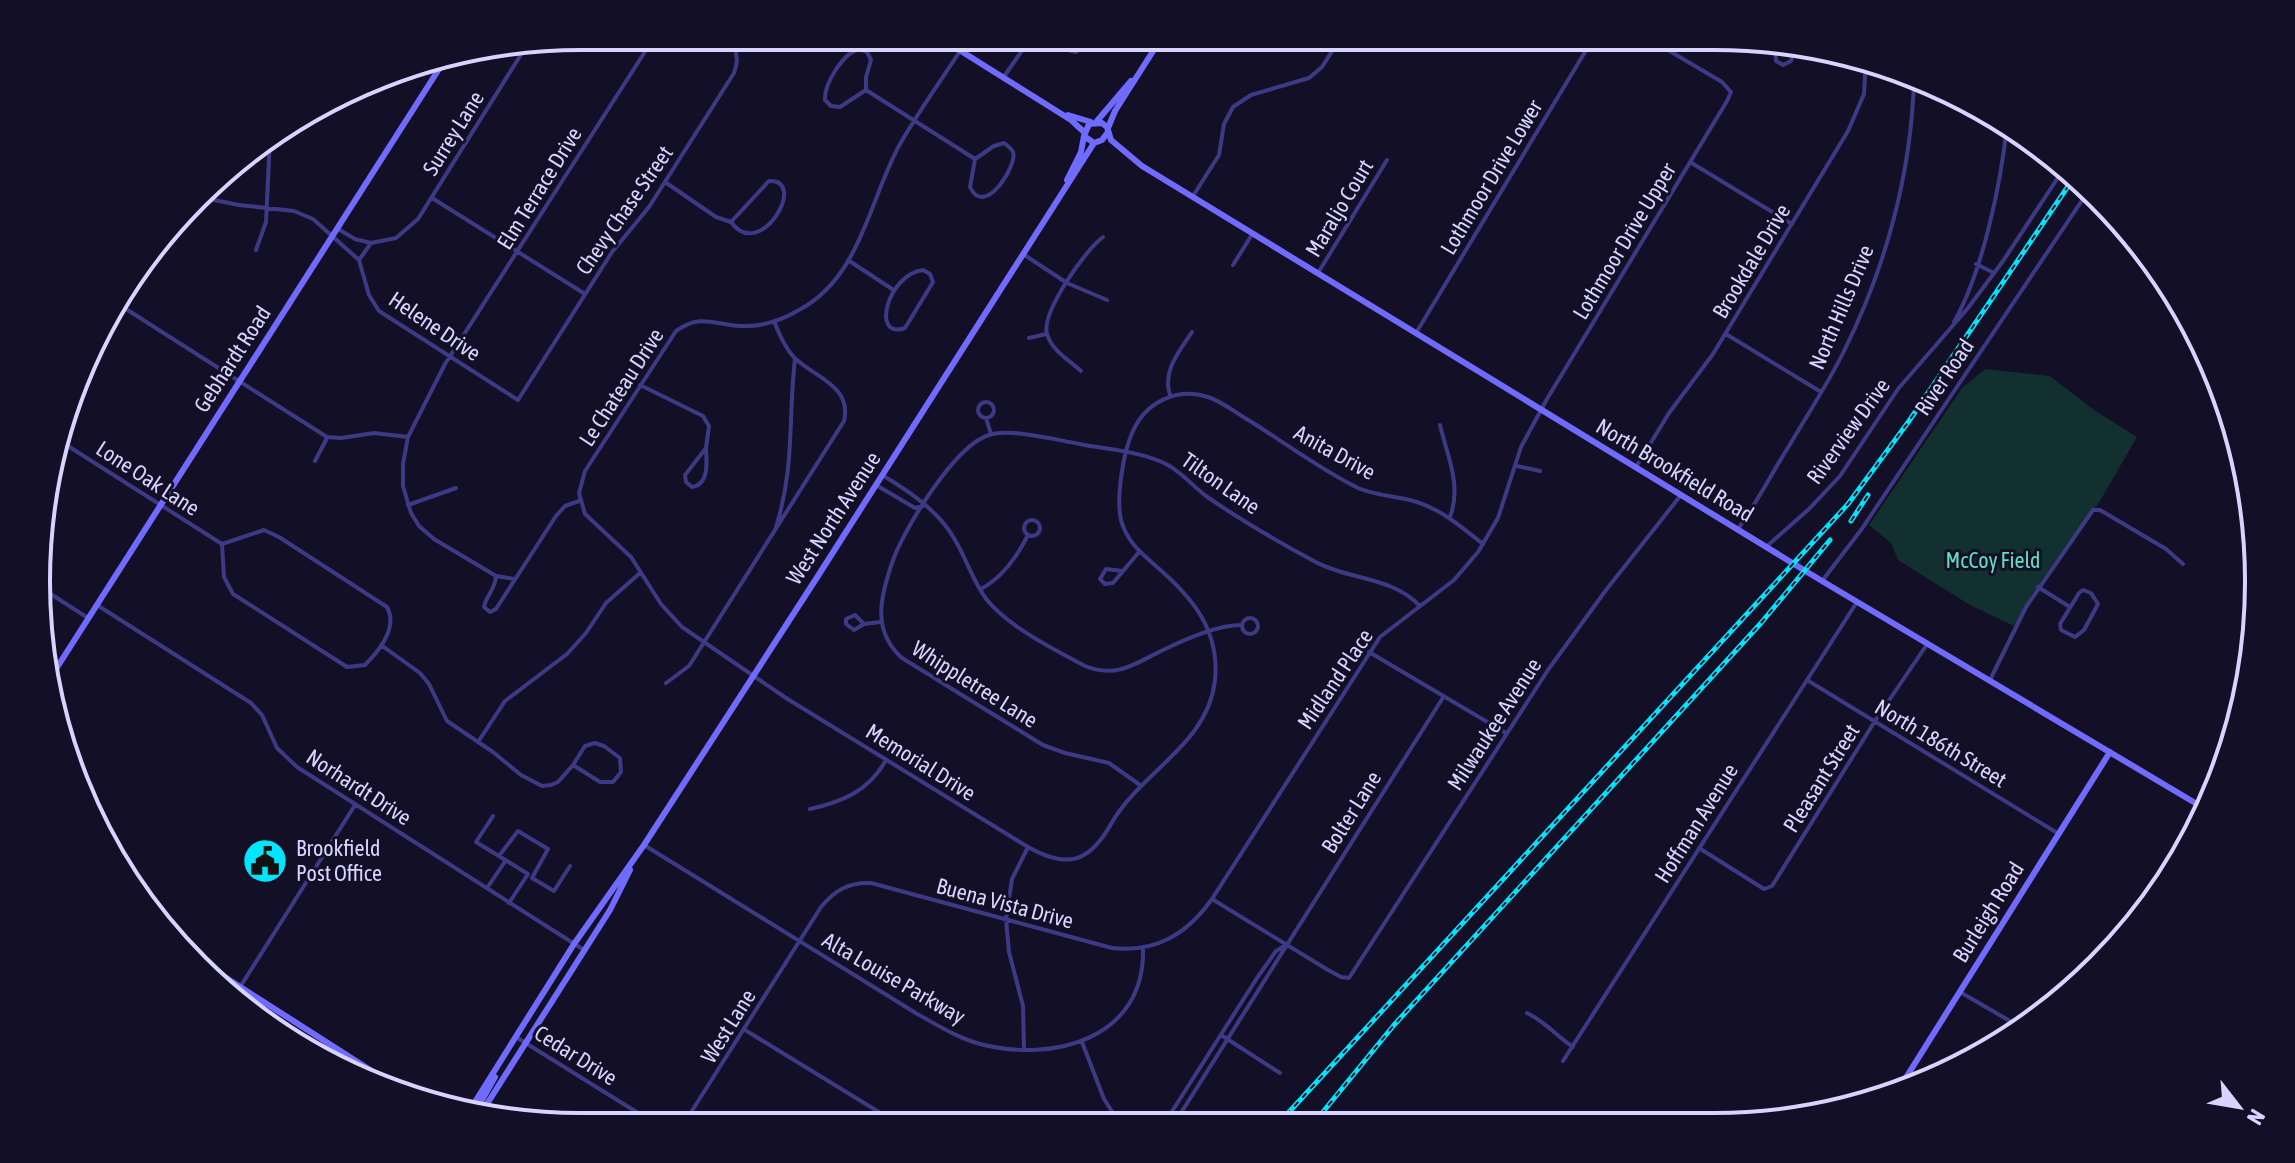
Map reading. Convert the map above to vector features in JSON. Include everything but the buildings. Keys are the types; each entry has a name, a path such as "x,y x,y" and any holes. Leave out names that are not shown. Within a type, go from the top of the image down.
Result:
{"street":[{"name":"Elm Terrace Drive","path":"408,437 450,357 646,50"},
{"name":"Chevy Chase Street","path":"518,400 612,252 665,182 736,68 735,50"},
{"path":"854,50 867,52 871,60 866,90 840,107 831,106 825,100 826,89 854,50"},
{"path":"1003,78 1022,50"},
{"path":"1108,130 1112,114 1154,50"},
{"path":"1193,196 1219,155 1224,124 1233,107 1251,95 1309,78 1322,67 1333,50"},
{"name":"Lothmoor Drive Lower","path":"1416,333 1586,50"},
{"name":"Lothmoor Drive Upper","path":"1541,410 1730,96 1729,89 1667,50"},
{"path":"960,51 1078,125 1084,134 1104,116 1144,66"},
{"name":"Le Chateau Drive","path":"579,501 585,471 672,335 701,320 742,326 774,321 809,304 827,288 848,260 869,220 889,166 914,121 960,51"},
{"name":"Surrey Lane","path":"371,243 388,241 414,225 521,54"},
{"path":"1776,54 1776,61 1783,65 1791,61 1792,56"},
{"name":"Gebhardt Road","path":"57,667 439,70"},
{"name":"Brookdale Drive","path":"1636,467 1669,413 1726,334 1859,111 1866,72"},
{"name":"North Hills Drive","path":"1738,529 1821,392 1853,332 1887,238 1908,155 1913,89"},
{"path":"866,90 975,159"},
{"path":"1057,112 1102,123 1108,130"},
{"name":"North Brookfield Road","path":"1108,130 1111,140 1127,155"},
{"name":"West North Avenue","path":"476,1103 574,944 642,849 1056,202 1096,142 1108,130"},
{"name":"North Brookfield Road","path":"1084,134 1127,155 1822,581 2196,804"},
{"name":"West North Avenue","path":"1056,202 1079,157 1084,134"},
{"name":"Riverview Drive","path":"1949,330 1962,307 1997,193 2005,138"},
{"path":"1004,143 1012,149 1014,157 995,191 982,198 975,196 970,187 975,159 1004,143"},
{"path":"256,250 263,235 269,152"},
{"name":"Maraljo Court","path":"1318,273 1387,160"},
{"path":"1690,162 1792,224"},
{"name":"Riverview Drive","path":"1767,546 1835,482 1898,389 1994,273 2058,177"},
{"path":"665,182 716,217 731,222 735,228 746,233 764,229 785,200 784,187 773,180 765,183 747,208 731,222"},
{"path":"432,198 585,294"},
{"path":"213,200 301,213 319,223 359,260 371,243 355,239 338,229"},
{"name":"River Road","path":"1822,581 1861,530 2082,200"},
{"path":"1233,265 1253,233"},
{"path":"1081,371 1053,347 1047,334 1047,317 1067,283 1103,237"},
{"path":"1023,254 1067,283 1107,300"},
{"name":"Helene Drive","path":"359,260 369,295 379,311 518,400"},
{"path":"848,260 892,289"},
{"path":"1976,264 1994,273"},
{"path":"915,271 927,272 933,282 910,322 900,330 890,327 886,321 892,289 915,271"},
{"path":"126,309 327,437 374,433 408,437 402,479 404,495 422,530 496,576 514,579"},
{"path":"666,683 684,672 704,643 837,436 846,414 843,400 835,387 795,359 774,321"},
{"path":"1140,785 1188,740 1210,705 1216,666 1203,616 1188,595 1139,552 1126,533 1119,508 1129,439 1137,422 1152,406 1171,396 1168,376 1192,332"},
{"path":"1029,338 1047,334"},
{"path":"1726,334 1821,392"},
{"path":"775,531 791,459 795,359"},
{"path":"640,385 703,416 709,426 703,481 696,487 688,486 685,475 706,448"},
{"name":"Anita Drive","path":"1171,396 1206,397 1357,487 1414,501 1450,517 1483,544"},
{"name":"Midland Place","path":"1212,899 1369,652 1384,633 1454,580 1483,544 1498,518 1521,447 1541,410"},
{"path":"864,624 855,615 849,615 846,624 854,630 864,624 880,622 884,590 893,560 923,506 955,458 974,442 991,434 986,418"},
{"path":"1440,425 1454,480 1450,517"},
{"name":"Tilton Lane","path":"991,434 1018,434 1149,457 1170,466 1206,496 1310,560 1337,572 1395,586 1420,606"},
{"path":"315,461 327,437"},
{"name":"Lone Oak Lane","path":"68,446 222,544"},
{"path":"1517,466 1540,471"},
{"path":"882,475 915,495 941,520 952,534 972,577 988,602 1004,617 1076,661 1101,671 1127,669 1166,648 1231,625 1242,625"},
{"path":"876,485 915,508 923,506"},
{"path":"408,505 456,488"},
{"name":"Milwaukee Avenue","path":"1286,945 1345,979 1353,975 1506,733 1579,625 1681,494"},
{"path":"496,576 496,584 484,603 490,612 496,609 560,510 579,501 588,518 620,546 667,611 704,643 752,676"},
{"path":"1990,680 2038,587 2096,509 2166,549 2183,564"},
{"path":"259,531 268,531 279,537 387,607 392,622 381,645 365,665 347,667 269,619 229,590 224,577 222,544 259,531"},
{"path":"981,589 999,577 1028,535"},
{"path":"1122,571 1106,569 1100,579 1110,585 1139,552"},
{"path":"478,742 505,701 567,654 611,597 640,573"},
{"path":"2038,587 2070,607"},
{"path":"2083,590 2091,593 2098,604 2084,630 2075,637 2060,627 2070,607 2083,590"},
{"path":"50,594 88,618"},
{"name":"Hoffman Avenue","path":"1563,1061 1857,602"},
{"name":"Norhardt Drive","path":"97,605 251,703 262,715 285,758 584,950"},
{"name":"Whippletree Lane","path":"880,622 894,651 920,670 1043,745 1109,763 1140,785"},
{"name":"Pleasant Street","path":"1699,848 1768,889 1928,643"},
{"path":"381,645 412,666 429,684 447,721 521,775 542,786 558,782 585,746 595,743 617,754 622,766 618,778 606,783 573,765"},
{"path":"1369,652 1506,733"},
{"name":"Memorial Drive","path":"752,676 1028,847 1057,860 1078,858 1099,845 1121,807 1140,785"},
{"name":"North 186th Street","path":"1807,680 2059,834"},
{"name":"Bolter Lane","path":"1181,1113 1444,696"},
{"name":"Burleigh Road","path":"1907,1077 2110,752"},
{"path":"810,809 833,804 857,793 874,778 886,759"},
{"path":"240,987 355,805"},
{"path":"493,816 476,842 554,891 570,866"},
{"path":"499,856 518,831 548,849 509,903"},
{"path":"1024,1049 1023,1006 1009,952 1006,919 1012,879 1028,847"},
{"name":"West North Avenue","path":"487,1104 610,910 642,849"},
{"name":"Alta Louise Parkway","path":"642,849 957,1035 992,1046 1045,1049 1082,1042 1110,1027 1127,1008 1139,985 1143,948"},
{"path":"487,888 506,860"},
{"name":"Buena Vista Drive","path":"800,942 829,897 843,887 860,883 882,886 1103,946 1143,948 1185,930 1212,899"},
{"path":"1212,899 1286,945"},
{"name":"West Lane","path":"691,1113 800,942"},
{"name":"Bolter Lane","path":"1171,1113 1276,951 1286,945"},
{"path":"232,982 366,1067"},
{"path":"1960,992 2011,1022"},
{"path":"1527,1013 1544,1022 1557,1037 1573,1047"},
{"path":"745,1030 880,1113"},
{"path":"1221,1035 1280,1073"},
{"name":"Cedar Drive","path":"516,1037 638,1113"},
{"path":"1082,1042 1104,1099 1113,1113"}],"green space":[{"name":"McCoy Field","path":"1985,369 2050,376 2094,410 2137,437 2097,506 2032,594 2014,626 1970,605 1898,560 1891,543 1869,525 1962,388"}],"railway":[{"path":"1288,1113 1848,504 1909,421 2068,186"},
{"path":"1851,521 1868,495"},
{"path":"1322,1113 1394,1025 1761,623 1830,540"}],"place":[{"name":"Brookfield Post Office","path":"265,861"}]}
